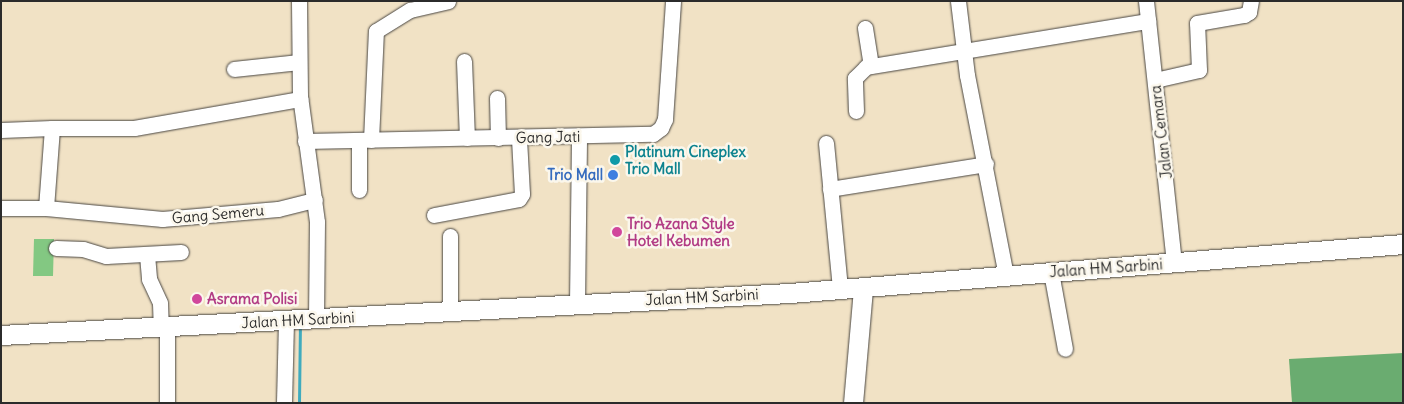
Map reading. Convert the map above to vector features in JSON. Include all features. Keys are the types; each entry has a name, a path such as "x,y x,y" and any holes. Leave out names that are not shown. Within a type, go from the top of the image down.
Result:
{"main road":[{"name":"Jalan HM Sarbini","path":"1,335 863,288 1403,244"},
{"path":"853,403 863,288"}],"street":[{"path":"284,403 301,319 315,200 300,100 298,62 299,1"},
{"path":"359,190 376,31 410,10 431,2 448,1"},
{"name":"Gang Jati","path":"305,141 645,136 661,128 673,1"},
{"path":"958,1 963,52 1006,276"},
{"name":"Jalan Cemara","path":"1146,1 1174,262"},
{"path":"1154,80 1199,70 1197,23 1244,15 1250,12 1251,1"},
{"path":"856,110 855,75 871,66 1148,21"},
{"path":"865,28 871,66"},
{"path":"464,61 466,138"},
{"path":"234,69 298,62"},
{"path":"497,98 498,138"},
{"path":"1,130 134,128 300,100"},
{"path":"46,208 52,128"},
{"path":"577,304 579,137"},
{"path":"434,215 519,199 522,194 519,138"},
{"path":"826,143 840,288"},
{"path":"830,188 986,164"},
{"name":"Gang Semeru","path":"1,208 46,208 162,218 278,209 315,200"},
{"path":"450,236 450,310"},
{"path":"56,248 82,249 97,255 148,255 181,252"},
{"path":"148,255 149,279 160,303 163,326 167,403"},
{"path":"1051,272 1065,349"}],"green space":[{"path":"34,239 54,239 53,276 33,276"},
{"path":"1403,353 1403,403 1292,403 1289,359"}],"waterway":[{"path":"299,403 300,326"}],"place":[{"name":"Platinum Cineplex Trio Mall","path":"615,160"},
{"name":"Trio Mall","path":"613,175"},
{"name":"Trio Azana Style Hotel Kebumen","path":"617,232"},
{"name":"Asrama Polisi","path":"197,299"}]}
